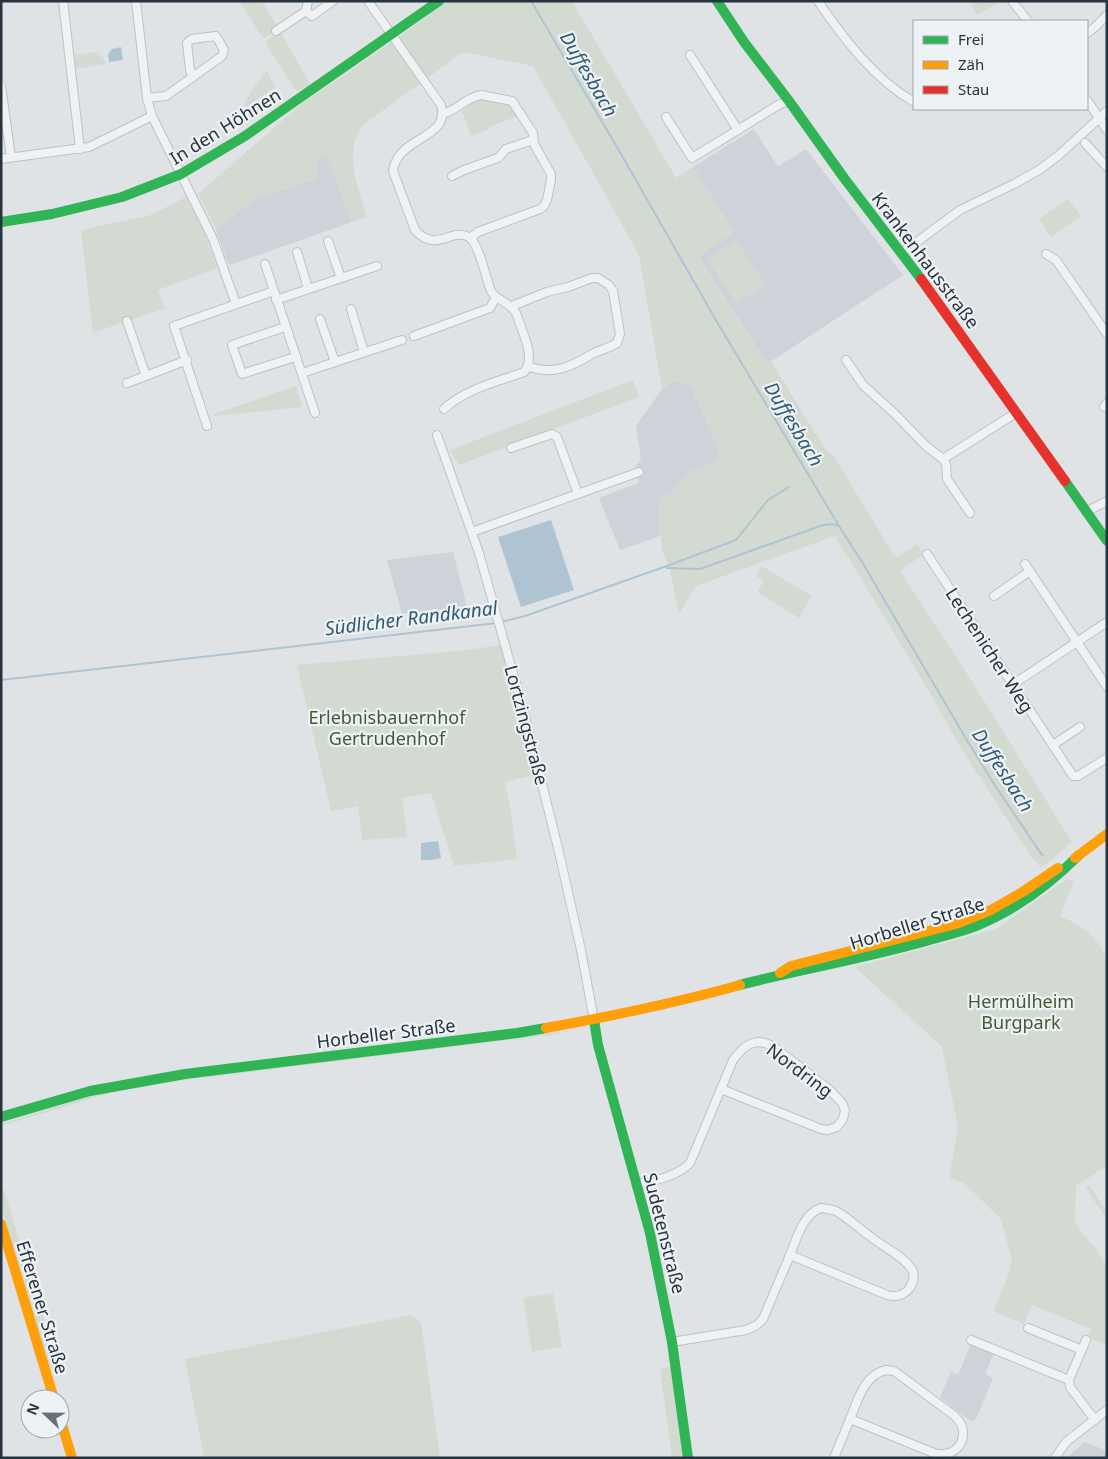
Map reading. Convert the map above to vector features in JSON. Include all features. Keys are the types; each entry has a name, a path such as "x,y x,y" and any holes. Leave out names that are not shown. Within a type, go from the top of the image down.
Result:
{"street":[{"path":"63,1 80,149"},
{"path":"136,1 147,98 152,116 214,239 236,304"},
{"path":"276,31 306,11 308,1"},
{"name":"In den Höhnen","path":"1,222 52,214 114,199 140,191 181,174 245,136 440,1"},
{"name":"Krankenhausstraße","path":"717,1 744,42 978,357 1107,541"},
{"path":"818,1 854,49 895,89 913,101"},
{"path":"1012,1 1027,20"},
{"path":"306,11 312,16 330,2"},
{"path":"369,2 441,106 444,114 442,122 437,128 397,156 393,171 414,230 428,240 438,241 464,235 474,241 492,293 512,306 516,313 530,358 529,367 524,372 469,392 453,400 444,409"},
{"path":"1088,32 1107,15"},
{"path":"147,98 166,96 193,77 222,56 224,50 216,36 192,39 187,43 190,70 193,77"},
{"path":"690,55 738,130"},
{"path":"1,86 11,157"},
{"path":"444,114 481,94 507,99 516,104 533,133 534,144 551,174 549,191 544,206 478,232 470,238"},
{"path":"666,117 692,158 780,104 789,101"},
{"path":"1088,102 1107,130"},
{"path":"902,253 960,210 1039,170 1059,155 1107,111"},
{"path":"1,158 89,147 152,116"},
{"path":"452,176 498,158 506,149 533,140"},
{"path":"1085,144 1107,167"},
{"path":"328,242 341,278"},
{"path":"297,252 308,288"},
{"path":"1046,254 1056,260 1107,334"},
{"path":"265,264 315,413"},
{"path":"276,300 377,266"},
{"path":"512,306 535,296 592,278 604,281 613,290 620,334 617,343 592,354 585,360 551,371 529,367"},
{"path":"207,426 174,326 274,291"},
{"path":"414,336 490,308 496,297"},
{"path":"351,309 364,352"},
{"path":"320,319 335,362"},
{"path":"127,321 146,376"},
{"path":"285,327 232,345 242,374 296,357"},
{"path":"302,373 402,340"},
{"path":"126,383 186,360"},
{"path":"846,360 862,385 895,414 926,446 943,459 946,464 947,479 970,513"},
{"path":"943,459 1016,413"},
{"path":"511,448 554,434 558,437 578,494"},
{"name":"Lortzingstraße","path":"437,435 472,532 527,721 560,852 594,1020"},
{"path":"472,532 639,472"},
{"path":"1086,512 1107,501"},
{"name":"Lechenicher Weg","path":"927,554 1073,776 1078,776 1107,758"},
{"path":"1026,564 1107,686"},
{"path":"994,596 1030,571"},
{"path":"1012,684 1107,622"},
{"path":"1053,745 1080,727"},
{"name":"Horbeller Straße","path":"1,1118 90,1092 185,1074 517,1033 594,1020 691,999 775,976 902,948 976,926 1032,896 1058,876 1079,855 1107,834"},
{"name":"Sudetenstraße","path":"594,1020 598,1045 650,1233 672,1342 688,1458"},
{"name":"Nordring","path":"637,1184 673,1175 682,1171 690,1163 733,1060 740,1051 758,1041 766,1042 830,1090 842,1102 845,1110 843,1119 837,1127 828,1130 821,1129 721,1089"},
{"path":"672,1342 746,1330 757,1325 763,1319 790,1255 805,1220 821,1208 835,1210 848,1218 902,1259 911,1268 914,1278 906,1292 893,1297 790,1255"},
{"name":"Efferener Straße","path":"1,1224 51,1389"},
{"path":"1028,1328 1082,1350"},
{"path":"971,1340 1070,1380"},
{"path":"1086,1340 1070,1380 1070,1387 1095,1420"},
{"path":"834,1458 850,1419 867,1382 880,1371 886,1370 894,1371 955,1416 962,1425 962,1437 958,1447 951,1454 943,1455 850,1419"},
{"path":"1055,1458 1066,1442 1107,1410"},
{"path":"66,1439 72,1458"}],"shaded area":[{"path":"754,129 778,167 806,149 903,275 767,364 698,256 734,232 693,167"},
{"path":"326,155 352,222 230,265 215,228 258,198 318,178 317,159"},
{"path":"676,381 686,383 691,387 719,449 714,462 691,471 677,484 673,491 662,497 658,505 660,536 620,550 599,498 638,483 639,476 636,466 641,460 636,426 662,389"},
{"path":"453,552 467,607 402,614 387,560"},
{"path":"971,1344 994,1353 985,1374 993,1378 976,1419 972,1422 940,1397 951,1372 958,1375"},
{"path":"1085,1442 1107,1451 1107,1458 1066,1458"}],"green space":[{"path":"239,1 262,1 278,28 264,38 262,37"},
{"path":"447,1 572,1 676,178 693,167 734,232 698,257 766,363 771,361 828,452 835,458 893,554 897,557 917,544 924,554 900,571 971,680 1072,842 1041,868 1029,853 964,753 926,686 835,536 696,586 679,614 669,566 662,551 658,505 662,497 673,491 677,484 691,471 714,462 719,449 691,387 688,384 677,382 669,384 662,389 639,255 533,66 463,52 365,124 355,140 353,162 357,185 367,217 352,222 326,155 317,159 318,178 258,198 215,228 198,194 299,106"},
{"path":"969,1 999,1 1000,2 977,15"},
{"path":"278,32 281,33 310,84 297,92 266,44 266,41"},
{"path":"96,52 104,59 105,64 75,69 75,55"},
{"path":"266,71 276,87 245,108 245,100"},
{"path":"478,99 507,103 518,116 471,136 462,111"},
{"path":"186,197 205,235 217,267 216,269 158,290 165,308 93,333 81,230 151,215"},
{"path":"1068,199 1081,216 1051,237 1039,219"},
{"path":"736,240 766,285 737,304 707,259"},
{"path":"633,380 639,397 459,465 450,450"},
{"path":"296,386 302,407 214,416 214,414"},
{"path":"762,566 812,596 799,618 757,592 764,581 756,576"},
{"name":"Erlebnisbauernhof Gertrudenhof","path":"500,645 534,775 505,782 517,859 454,866 431,793 402,798 407,837 362,840 358,806 331,811 297,665 468,650"},
{"name":"Hermülheim Burgpark","path":"1067,879 1074,881 1060,916 1087,932 1107,956 1107,1166 1076,1186 1075,1223 1107,1264 1107,1345 1087,1337 1091,1329 1032,1305 1024,1324 993,1311 1008,1276 1012,1260 1001,1219 964,1183 949,1178 958,1127 942,1047 855,967 996,929"},
{"path":"570,1031 551,1035 161,1083 161,1081"},
{"path":"107,1091 110,1093 1,1126 1,1124"},
{"path":"1,1181 58,1364 57,1376 51,1371 37,1332 1,1206"},
{"path":"1089,1185 1107,1212 1107,1220 1086,1188"},
{"path":"553,1293 562,1347 532,1352 523,1298"},
{"path":"411,1315 421,1322 440,1458 204,1458 185,1359"},
{"path":"672,1366 685,1458 672,1458 660,1369"}],"water":[{"path":"121,47 123,60 109,62 108,54 112,49"},
{"path":"551,520 574,590 521,607 498,537"},
{"path":"438,841 441,858 421,860 421,843"}],"waterway":[{"name":"Duffesbach","path":"531,1 717,322 965,737 1042,855"},
{"name":"Südlicher Randkanal","path":"501,622 525,616 736,540 768,500 789,487"},
{"path":"667,568 700,569 823,525 839,526"},
{"name":"Südlicher Randkanal","path":"1,680 497,623"}],"traffic: fast":[{"path":"1,222 52,214 122,197 181,174 245,136 439,1"},
{"path":"717,1 744,42 921,279"},
{"path":"1065,481 1107,541"},
{"path":"740,985 885,952 976,926 991,920 1031,896 1079,855"},
{"path":"594,1020 598,1045 650,1233 672,1342 688,1458"},
{"path":"1,1117 90,1091 185,1074 546,1028"}],"traffic: slow":[{"path":"1075,858 1107,834"},
{"path":"780,973 791,966 956,924 991,910 1058,868"},
{"path":"546,1028 644,1009 740,985"},
{"path":"1,1224 51,1389"},
{"path":"66,1439 72,1458"}],"traffic: jam":[{"path":"921,279 1065,481"}]}
